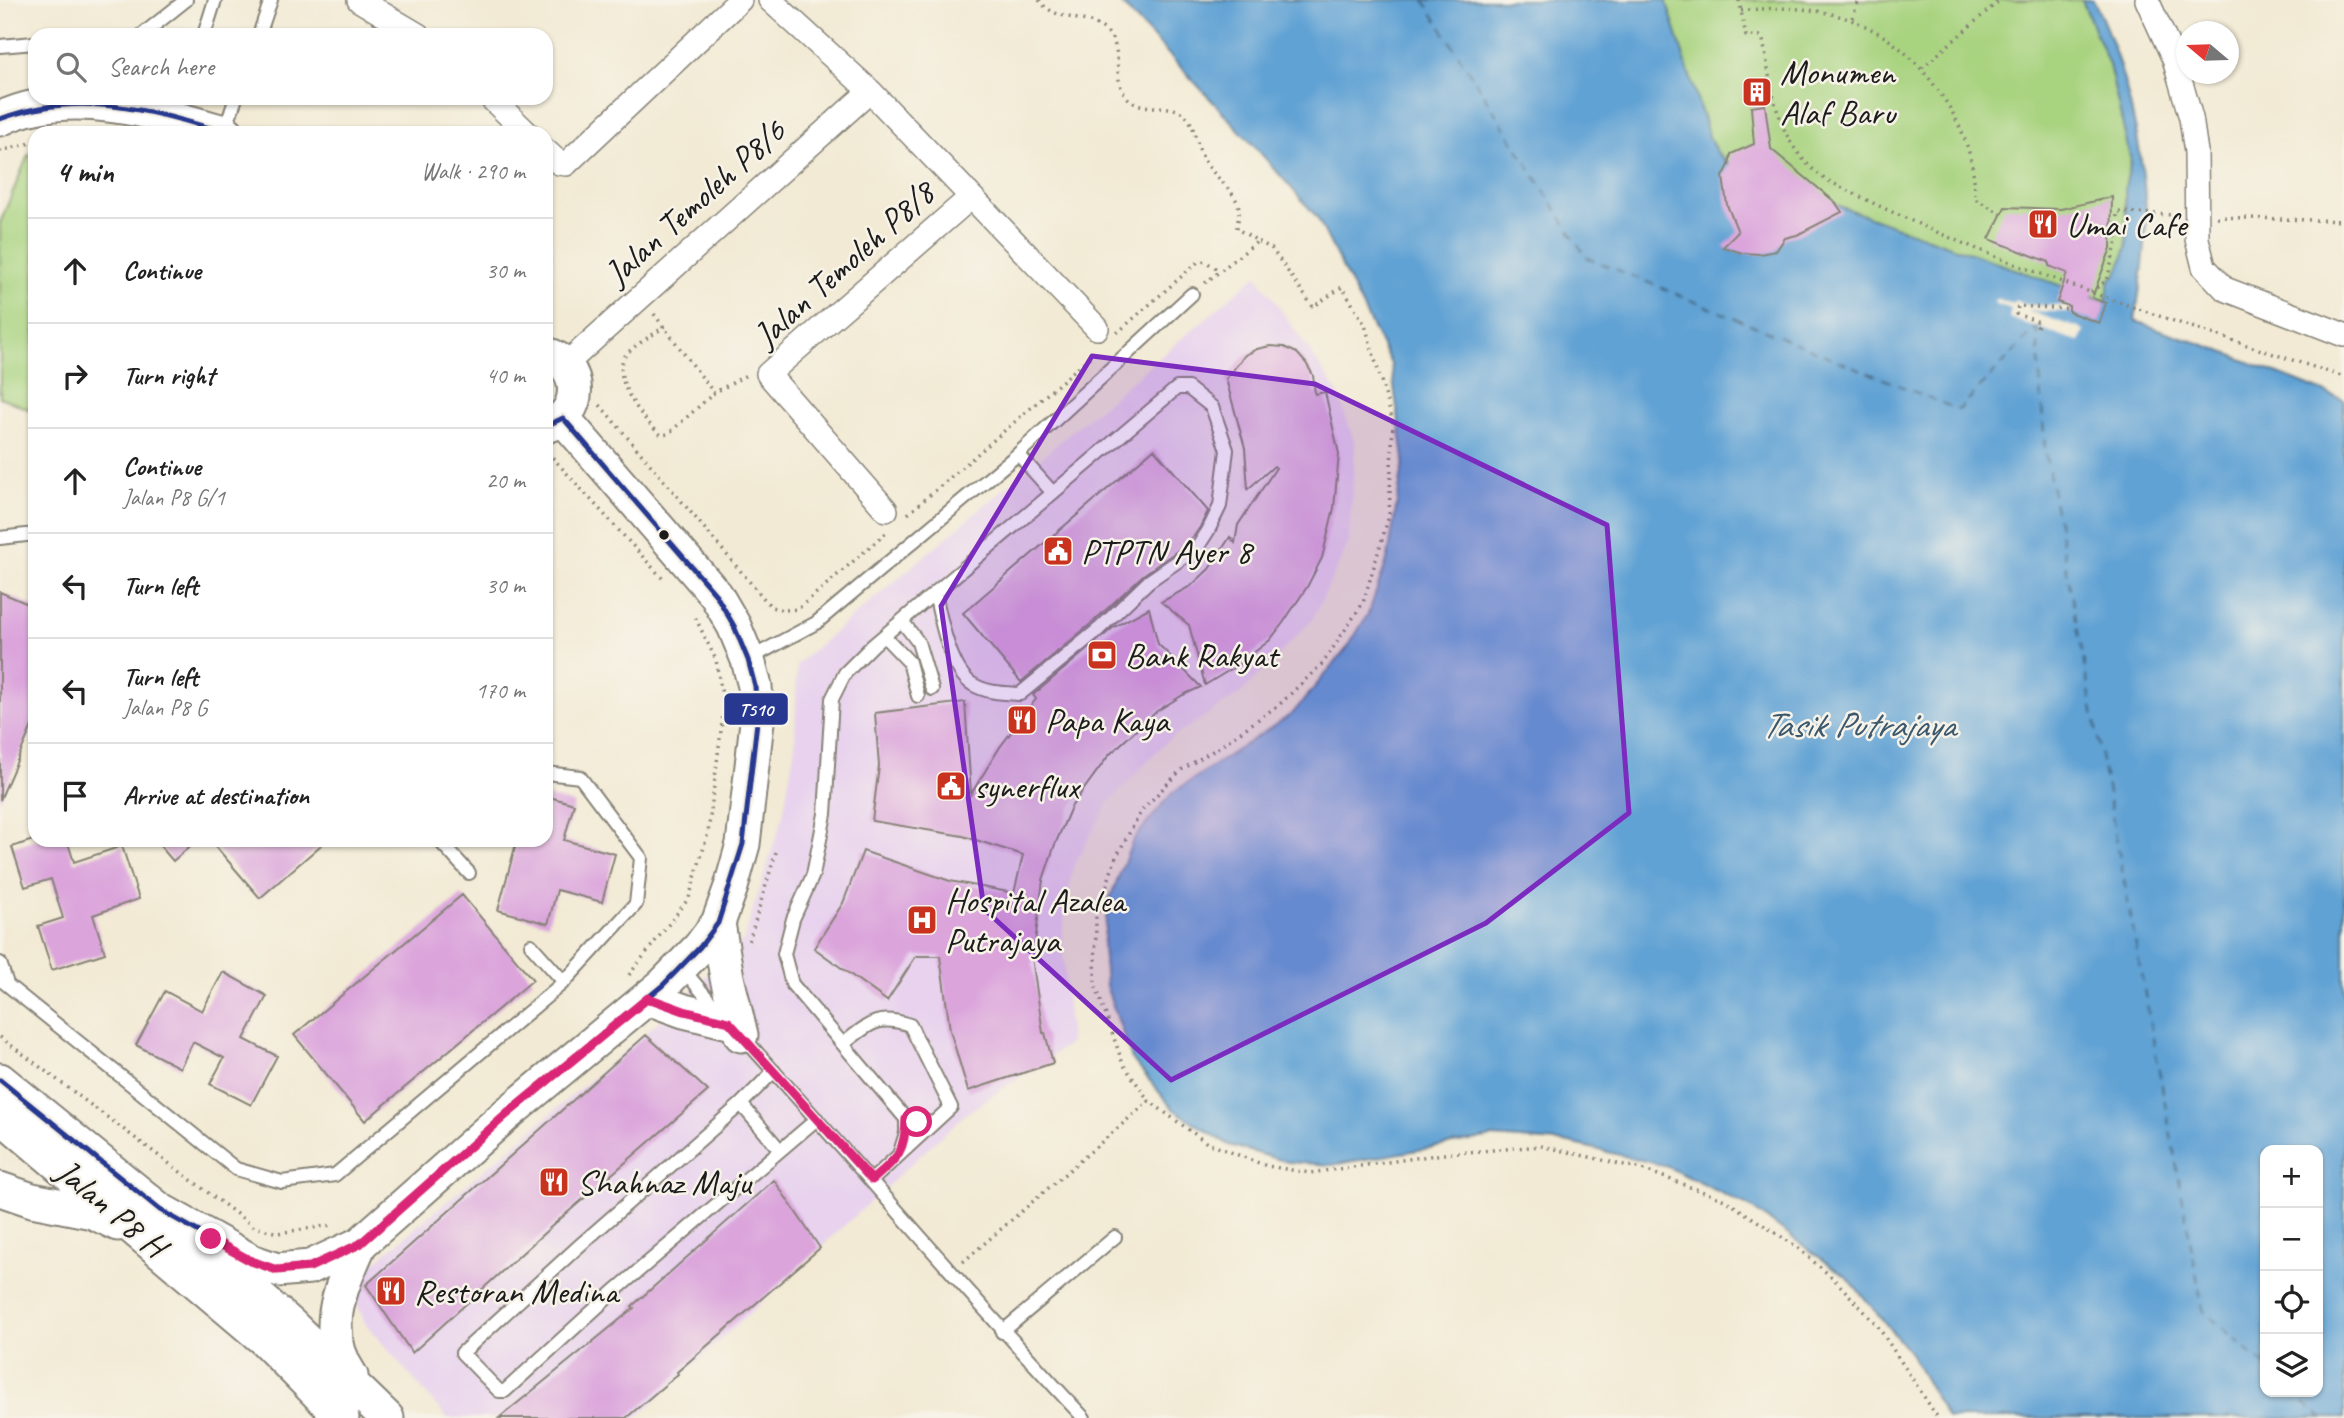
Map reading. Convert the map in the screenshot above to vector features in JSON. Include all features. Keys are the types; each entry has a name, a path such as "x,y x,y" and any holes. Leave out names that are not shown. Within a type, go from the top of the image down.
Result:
{"street":[{"path":"359,0 406,28"},
{"path":"553,157 559,163 566,164 740,0"},
{"path":"769,0 870,91 1101,340"},
{"path":"2147,0 2174,59 2191,118 2196,152 2197,239 2204,267 2225,289 2344,335"},
{"name":"Jalan Temoleh P8/6","path":"556,359 641,299 870,91"},
{"path":"0,119 47,105"},
{"path":"115,105 165,110 207,126"},
{"path":"498,105 520,126"},
{"name":"Jalan Temoleh P8/8","path":"893,520 768,374 970,198"},
{"path":"0,1189 32,1200 151,1222 277,1270 310,1267 349,1234 507,1114 634,991 681,967 701,947 718,923 743,844 758,722 755,686 748,660 734,626 716,595 554,422 572,406 576,392 574,377 556,359"},
{"path":"634,991 735,1028 718,923"},
{"name":"Jalan P8 H","path":"0,1080 151,1222 266,1341 365,1411"},
{"name":"Jalan P8 H","path":"0,1115 151,1222"},
{"path":"349,1234 345,1278 334,1316 335,1338 344,1366 365,1411"}],"lane":[{"path":"151,28 186,0"},
{"path":"206,28 215,0"},
{"path":"261,28 271,0"},
{"path":"0,46 28,44"},
{"path":"227,126 234,105"},
{"path":"748,660 816,623 1018,454 1192,294"},
{"path":"899,1156 906,1133 906,1119 792,984 784,954 793,919 813,875 825,814 832,699 845,673 884,636 1177,388 1188,388 1212,407 1227,450 1220,506 1198,548 1149,581 1099,629 1020,694 993,693 970,683 951,655 935,593"},
{"path":"1018,454 1053,493"},
{"path":"0,538 28,535"},
{"path":"902,621 918,642 932,689"},
{"path":"884,636 909,663 918,696"},
{"path":"0,963 3,981 236,1169 282,1182 335,1175 564,982 636,904 641,858 580,777 553,774"},
{"path":"445,847 469,873"},
{"path":"531,945 564,982"},
{"path":"681,967 697,989 872,1180 1002,1332 1084,1418"},
{"path":"842,1044 872,1022 891,1018 910,1025 951,1107 872,1180"},
{"path":"774,1071 741,1104 462,1353 499,1391 505,1391 617,1289 817,1119"},
{"path":"741,1104 780,1150"},
{"path":"906,1119 933,1123"},
{"path":"1002,1332 1115,1237"}],"path":[{"path":"1039,0 1048,10 1103,28 1114,38 1124,94 1136,105 1168,107 1185,115 1205,163 1225,185 1239,207 1237,229 1272,248 1312,307 1342,287 1365,325 1393,422 1389,516 1363,603 1323,663 1280,704 1181,770 1142,810 1115,857 1096,918 1095,984 1122,1064 1149,1101 1207,1143 1267,1166 1310,1173 1444,1154 1541,1146 1642,1169 1725,1200 1794,1245 1834,1279 1877,1325 1938,1418"},
{"path":"1739,0 1746,36 1760,36 1763,40 1772,91 1784,130 1807,166 1841,187 1955,240 2141,310 2344,377"},
{"path":"1852,18 1859,0"},
{"path":"1922,68 2000,0"},
{"path":"1741,11 1789,4 1807,6 1852,18 1878,29 1893,40 1922,68 1964,133 1973,163 1975,199 2002,214"},
{"path":"0,151 28,144"},
{"path":"1192,294 1218,270 1258,241"},
{"path":"595,397 603,411 771,607 798,609 893,520 1101,340 1198,262 1205,261 1218,270"},
{"path":"2075,292 2077,287"},
{"path":"641,299 665,326 714,393"},
{"path":"2036,327 2039,322 2015,314 2018,306 2069,309"},
{"path":"665,326 626,355 622,367 625,391 661,435 667,433 714,393 743,376 768,374"},
{"path":"553,458 671,588"},
{"path":"634,991 630,974 689,898 708,833 724,707 716,660 690,608"},
{"path":"748,951 751,932 776,852"},
{"path":"0,1037 254,1227 278,1233 349,1234"},
{"path":"950,1272 1149,1101"}],"highlighted area":[{"path":"1092,356 1315,384 1607,525 1629,813 1486,923 1171,1080 984,909 941,606"}],"shaded area":[{"path":"1257,275 1337,391 1355,444 1349,542 1313,619 1240,694 1167,741 1109,802 1073,867 1062,934 1070,1043 964,1115 636,1418 447,1418 365,1323 349,1284 645,1034 743,941 783,816 795,745 797,664"}],"green space":[{"path":"1666,0 2082,0 2109,65 2131,161 2125,188 2127,248 2117,274 2110,279 2106,302 1733,167 1719,155 1710,140"},
{"path":"28,155 28,409 0,397 0,223"}],"water":[{"name":"Tasik Putrajaya","path":"1118,0 1666,0 1710,140 1719,155 1733,167 2106,302 2110,279 2117,274 2127,248 2125,188 2131,161 2109,65 2082,0 2093,0 2114,48 2130,104 2141,161 2146,227 2135,321 2216,349 2344,400 2344,1418 1947,1418 1910,1353 1848,1278 1750,1207 1666,1166 1570,1143 1493,1137 1332,1165 1288,1162 1229,1145 1173,1109 1132,1059 1106,986 1103,946 1108,903 1133,840 1172,793 1293,713 1348,647 1369,612 1388,557 1404,459 1391,364 1317,217"}],"pier":[{"path":"1996,299 2013,304 2015,300 2027,305 2069,306 2069,312 2028,311 2084,330 2080,342 2009,318 2011,309 1994,303"}],"building":[{"path":"1765,105 1771,149 1835,202 1842,212 1797,235 1785,238 1776,251 1742,253 1723,247 1738,232 1727,205 1723,177 1731,154 1754,144 1751,107"},
{"path":"2112,197 2111,248 2092,298 2106,303 2099,323 2069,312 2069,306 2057,302 2067,273 2049,266 2049,262 1989,239 2005,207 2061,209"},
{"path":"1270,346 1284,347 1297,353 1313,375 1315,394 1325,392 1339,454 1334,508 1322,558 1283,623 1270,640 1238,665 1205,685 1189,625 1161,602 1191,586 1209,569 1230,537 1235,543 1238,525 1276,468 1274,466 1248,489 1245,448 1226,379 1245,355"},
{"path":"1154,449 1208,511 1200,527 1177,551 1143,575 1093,622 1021,682 963,613"},
{"path":"0,592 28,604 28,735 0,800"},
{"path":"1149,608 1158,644 1201,687 1157,711 1109,755 1071,807 1054,847 1043,880 1034,950 1031,951 1043,1033 1053,1063 968,1091 950,1030 940,956 916,956 887,1001 814,948 843,903 863,851 950,881 1014,893 1023,855 963,836 872,821 879,766 875,713 965,702 971,794 1000,747 1036,699 1033,695 1114,627"},
{"path":"553,798 574,804 564,840 615,854 602,902 557,890 548,924 498,910 515,847 553,847"},
{"path":"28,842 28,847 69,847 74,862 122,847 139,899 93,915 105,953 52,970 38,926 63,918 51,879 25,887 12,847"},
{"path":"161,847 189,847 173,861"},
{"path":"216,847 319,847 260,898"},
{"path":"462,895 533,980 365,1121 294,1035"},
{"path":"223,972 267,996 244,1039 277,1056 251,1105 210,1084 224,1058 193,1042 180,1068 136,1045 165,991 202,1011"},
{"path":"646,1035 708,1091 552,1226 412,1353 366,1285"},
{"path":"774,1180 820,1248 677,1372 678,1374 626,1418 499,1418 634,1308 632,1306"}],"ferry route":[{"path":"1424,0 1586,257 1959,410 2036,328"},
{"path":"2037,327 2045,451 2203,1310 2260,1361"},
{"path":"2299,1397 2322,1418"}],"transit line":[{"name":"T510","path":"0,119 58,105"},
{"name":"T510","path":"100,105 142,111 202,126"},
{"name":"T510","path":"0,1080 160,1210 251,1261 277,1270 310,1267 360,1244 507,1114 663,985 700,947 718,923 743,844 757,722 755,686 748,660 734,626 716,595 563,418 553,423"}],"place":[{"name":"Monumen Alaf Baru","path":"1757,92"},
{"name":"Umai Cafe","path":"2043,224"},
{"name":"PTPTN Ayer 8","path":"1058,551"},
{"name":"Bank Rakyat","path":"1102,655"},
{"name":"Papa Kaya","path":"1022,720"},
{"name":"synerflux","path":"951,786"},
{"name":"Hospital Azalea Putrajaya","path":"922,920"},
{"name":"Shahnaz Maju","path":"554,1182"},
{"name":"Restoran Medina","path":"391,1291"}],"route":[{"path":"211,1239 251,1261 277,1270 310,1267 360,1244 507,1114 648,998 684,1011 729,1022 872,1180 899,1156 906,1133 906,1119 917,1122"}]}
